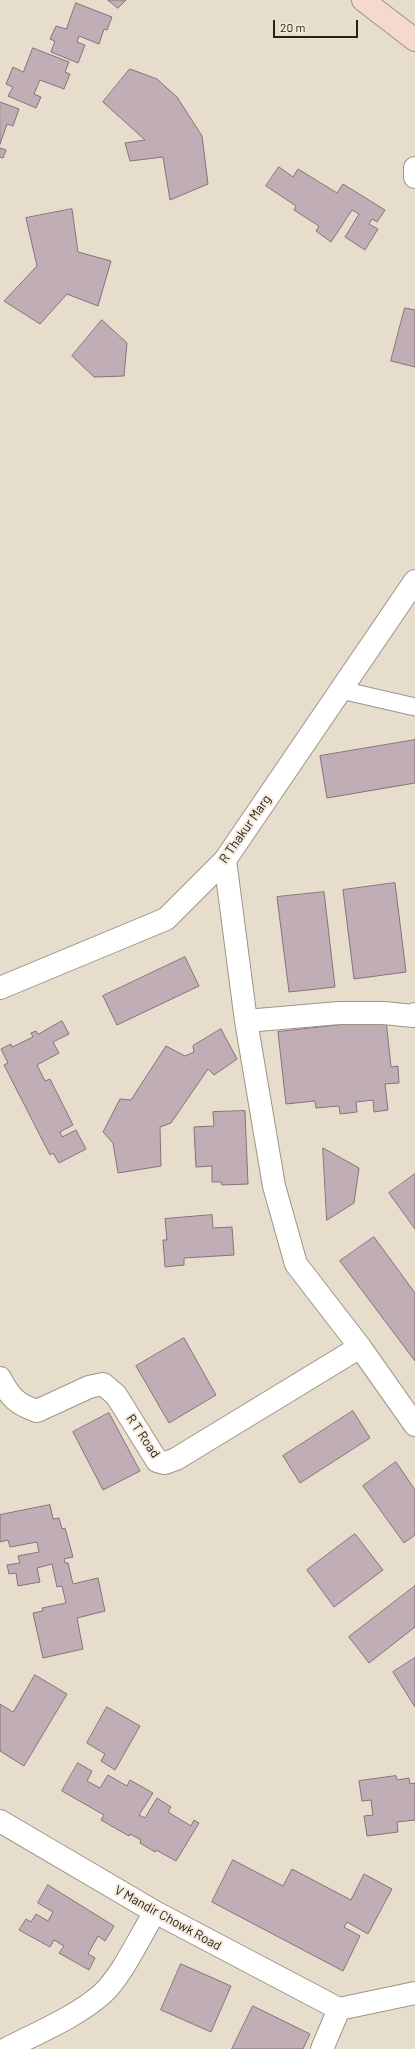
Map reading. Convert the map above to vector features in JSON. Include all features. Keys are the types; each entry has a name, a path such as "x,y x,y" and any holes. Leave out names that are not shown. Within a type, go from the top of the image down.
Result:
{"main road":[{"path":"362,0 415,40"}],"street":[{"path":"415,168 415,177"},
{"name":"R Thakur Marg","path":"0,988 166,918 225,860 415,581"},
{"path":"225,860 246,1021 274,1186 296,1264 360,1347 415,1425"},
{"path":"246,1021 339,1013 384,1013 413,1016 415,1014"},
{"name":"R T Road","path":"0,1378 7,1390 22,1406 37,1411 89,1387 103,1384 116,1395 157,1461 165,1463 176,1459 360,1347"},
{"name":"V Mandir Chowk Road","path":"0,1821 155,1912 339,2009"},
{"path":"6,2049 86,2007 102,1994 116,1976 155,1912"},
{"path":"322,2049 339,2009 415,1993"}],"lane":[{"path":"341,690 415,707"}],"building":[{"path":"108,0 126,0 118,8"},
{"path":"76,3 112,17 107,30 104,29 99,44 79,36 77,42 85,45 78,63 51,52 55,41 50,39 56,26 66,29"},
{"path":"33,48 69,62 65,72 70,74 64,89 40,80 34,94 41,97 36,108 8,96 13,87 6,84 13,67 23,72"},
{"path":"130,69 157,79 177,97 202,136 208,184 170,200 163,157 130,161 125,143 145,140 103,102"},
{"path":"0,102 19,109 13,126 7,124 0,144"},
{"path":"0,148 6,150 3,158 0,157"},
{"path":"279,167 293,177 298,169 337,193 343,184 385,210 377,222 372,219 369,224 378,229 365,250 345,237 359,214 352,210 331,242 316,231 319,226 294,210 296,206 266,186"},
{"path":"72,209 78,252 111,261 98,306 67,294 40,324 4,301 37,266 26,218"},
{"path":"405,308 415,310 415,367 391,361"},
{"path":"102,320 127,343 124,376 94,377 72,356"},
{"path":"415,740 415,783 327,798 320,756"},
{"path":"395,883 406,972 354,979 343,890"},
{"path":"324,892 335,987 289,992 277,897"},
{"path":"185,957 199,986 117,1025 103,996"},
{"path":"386,1020 391,1067 398,1066 399,1083 385,1084 388,1110 374,1112 373,1100 356,1102 357,1112 340,1114 339,1106 316,1108 315,1101 286,1104 278,1032"},
{"path":"62,1021 69,1034 53,1042 59,1053 37,1065 45,1081 50,1079 73,1125 60,1132 62,1137 76,1130 86,1149 59,1163 53,1153 50,1155 4,1065 8,1063 1,1049 11,1044 12,1047 33,1037 31,1033 36,1031 38,1034"},
{"path":"221,1029 237,1059 214,1075 208,1069 171,1123 160,1127 161,1166 118,1173 113,1143 103,1132 120,1099 131,1100 166,1046 185,1056 194,1052 193,1046"},
{"path":"245,1111 248,1184 222,1185 221,1182 212,1182 212,1166 196,1167 194,1127 214,1126 213,1112"},
{"path":"323,1148 359,1168 354,1203 327,1220"},
{"path":"415,1174 415,1229 389,1193"},
{"path":"212,1215 213,1228 232,1227 234,1255 184,1258 184,1265 165,1267 163,1240 167,1240 165,1219"},
{"path":"374,1237 415,1293 415,1361 340,1261"},
{"path":"184,1338 216,1395 169,1423 136,1366"},
{"path":"353,1411 370,1438 300,1483 283,1456"},
{"path":"109,1413 140,1471 103,1490 73,1432"},
{"path":"396,1462 415,1490 415,1535 404,1543 363,1486"},
{"path":"50,1505 53,1519 59,1518 62,1529 65,1528 73,1557 64,1559 65,1563 68,1563 73,1584 98,1578 105,1611 77,1618 83,1649 43,1658 33,1613 43,1611 42,1608 66,1603 62,1586 57,1587 52,1564 37,1568 40,1582 18,1586 16,1573 9,1574 7,1565 20,1563 18,1556 39,1552 37,1542 10,1547 8,1540 0,1542 0,1515"},
{"path":"355,1534 383,1570 334,1607 307,1570"},
{"path":"415,1586 415,1627 369,1663 349,1637"},
{"path":"415,1658 415,1707 393,1672"},
{"path":"35,1675 67,1694 24,1766 0,1751 0,1704 13,1712"},
{"path":"107,1707 140,1726 115,1770 101,1761 105,1754 87,1743"},
{"path":"78,1763 92,1771 87,1781 100,1788 108,1775 127,1786 130,1780 153,1793 139,1815 145,1818 157,1798 171,1807 168,1812 191,1826 194,1820 199,1823 176,1861 156,1850 155,1852 140,1843 141,1840 130,1834 129,1836 101,1820 104,1815 62,1791"},
{"path":"396,1776 397,1780 409,1778 410,1784 415,1783 415,1820 397,1822 398,1832 367,1836 364,1816 373,1815 371,1800 362,1801 359,1781"},
{"path":"233,1860 283,1886 292,1869 351,1900 364,1874 392,1889 368,1934 347,1922 344,1927 360,1936 343,1971 212,1902"},
{"path":"48,1885 114,1926 105,1941 98,1936 88,1954 95,1958 89,1970 59,1953 64,1946 54,1940 50,1947 19,1930 26,1919 31,1922 36,1914 48,1921 53,1912 38,1903"},
{"path":"181,1964 231,1986 211,2032 161,2010"},
{"path":"253,2006 310,2034 303,2049 232,2049"}]}
